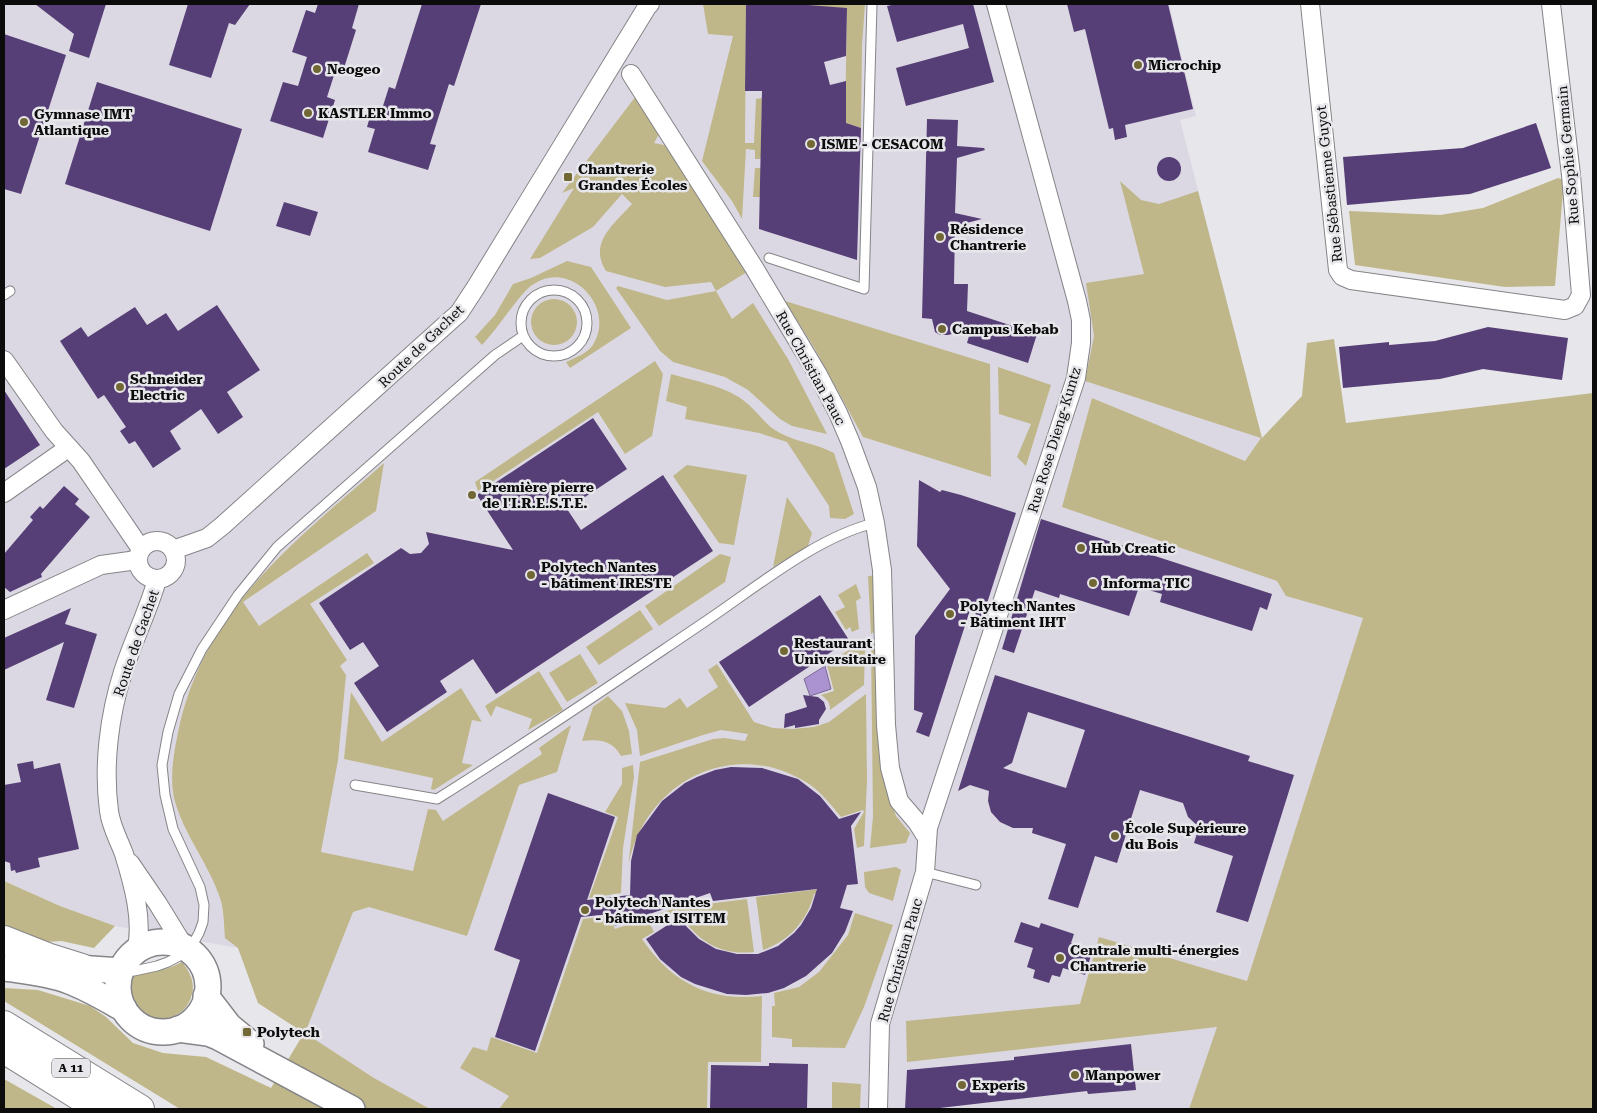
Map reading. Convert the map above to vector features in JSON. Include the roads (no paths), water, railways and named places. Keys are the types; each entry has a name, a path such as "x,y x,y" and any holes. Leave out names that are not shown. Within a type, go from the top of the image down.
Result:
{"highway":[{"path":"4,940 44,956 82,968"},
{"name":"A 11","path":"4,1025 140,1109"},
{"name":"A 11","path":"4,1049 100,1109"}],"street":[{"name":"Rue Rose Dieng-Kuntz","path":"925,872 928,828 1073,387 1081,343 1077,301 996,4"},
{"name":"Rue Sébastienne Guyot","path":"1310,4 1338,270 1342,276 1352,280 1555,309 1565,310 1575,306"},
{"name":"Rue Sophie Germain","path":"1551,4 1571,175 1581,295 1575,306"},
{"name":"Route de Gachet","path":"173,550 206,538 222,526 459,313 647,5"},
{"name":"Rue Christian Pauc","path":"631,74 753,266 817,372 838,413 867,487 876,523 882,570 886,725 890,768 899,801 917,822 927,838"},
{"path":"4,360 54,431 81,462 139,555 139,568 144,575 157,580 167,576 174,568 176,558 173,550 167,544 156,541 148,544 139,555 101,565 4,610"},
{"path":"4,493 68,448"},
{"name":"Route de Gachet","path":"129,961 139,926 137,907 124,854 109,812 109,737 123,672 151,601 157,580"},
{"name":"Route de Gachet","path":"124,854 187,950"},
{"name":"Rue Christian Pauc","path":"878,1109 880,1024 896,976 925,872"},
{"path":"178,1029 194,1020 204,1005 206,974 196,957 187,950 173,943 160,942 148,945 129,961 118,986 118,994 124,1009 134,1021 147,1029 162,1032 178,1029 208,1033 352,1109"},
{"path":"4,966 82,968 129,961"},
{"path":"4,966 67,980 91,990 124,1009"},
{"path":"206,996 229,1026 290,1075"}],"lane":[{"path":"769,258 864,289 872,4"},
{"path":"549,291 563,292 576,299 584,311 585,333 578,346 566,354 552,356 538,352 532,348 523,336 522,314 530,301 542,293 549,291"},
{"path":"187,950 196,940 203,922 204,905 200,887 174,829 165,795 162,765 168,732 179,694 202,649 238,595 277,547 495,355 523,336"},
{"path":"354,785 437,800 509,754 792,563 840,535 859,527 876,523"},
{"path":"925,872 976,885"}],"place":[{"name":"Microchip","path":"1138,65"},
{"name":"Neogeo","path":"317,69"},
{"name":"KASTLER Immo","path":"308,113"},
{"name":"Gymnase IMT Atlantique","path":"24,122"},
{"name":"ISME - CESACOM","path":"811,144"},
{"name":"Chantrerie Grandes Écoles","path":"568,177"},
{"name":"Résidence Chantrerie","path":"940,237"},
{"name":"Campus Kebab","path":"942,329"},
{"name":"Schneider Electric","path":"120,387"},
{"name":"Première pierre de l'I.R.E.S.T.E.","path":"472,495"},
{"name":"Hub Creatic","path":"1081,548"},
{"name":"Polytech Nantes - bâtiment IRESTE","path":"531,575"},
{"name":"Informa TIC","path":"1093,583"},
{"name":"Polytech Nantes - Bâtiment IHT","path":"950,614"},
{"name":"Restaurant Universitaire","path":"784,651"},
{"name":"École Supérieure du Bois","path":"1115,836"},
{"name":"Polytech Nantes - bâtiment ISITEM","path":"585,910"},
{"name":"Centrale multi-énergies Chantrerie","path":"1060,958"},
{"name":"Polytech","path":"247,1032"},
{"name":"Manpower","path":"1075,1075"},
{"name":"Experis","path":"962,1085"}]}
